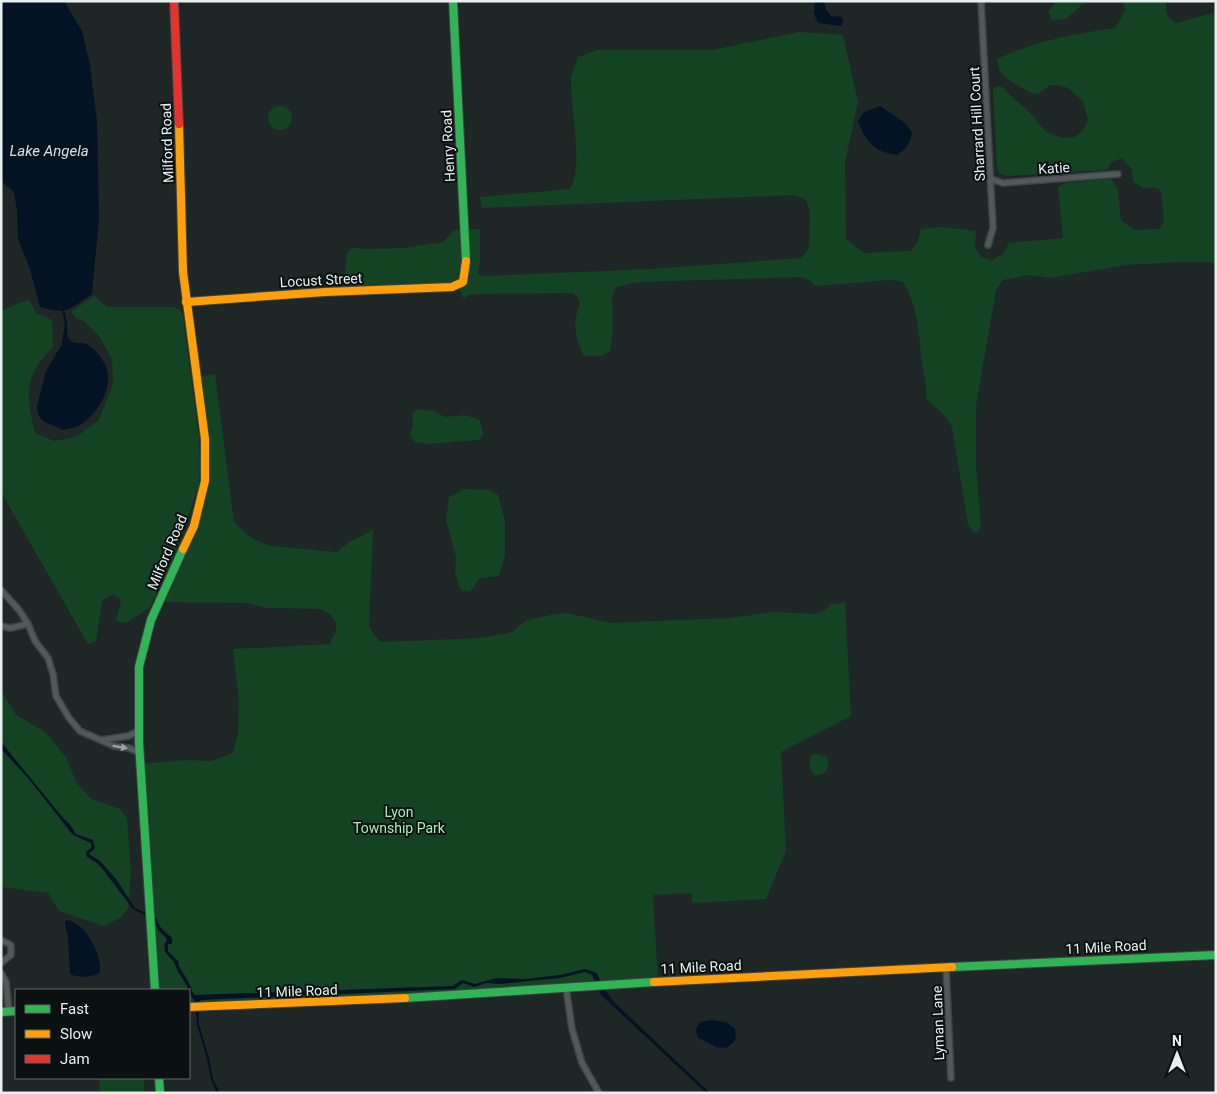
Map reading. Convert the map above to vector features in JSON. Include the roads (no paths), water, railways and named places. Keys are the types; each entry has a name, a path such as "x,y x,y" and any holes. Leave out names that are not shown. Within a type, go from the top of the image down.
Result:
{"street":[{"name":"Milford Road","path":"155,989 140,753 139,667 151,620 194,526 205,481 205,440 183,272 181,162 174,1"},
{"name":"Henry Road","path":"453,1 466,262 464,279 458,287"},
{"name":"Sharrard Hill Court","path":"981,1 993,228 988,245"},
{"name":"Katie","path":"991,179 1003,182 1118,174"},
{"name":"Locust Street","path":"186,302 325,292 458,287"},
{"path":"1,590 19,610 28,624 35,641 48,658 53,674 56,696 68,718 80,731 114,746 129,748 140,753"},
{"path":"1,626 10,628 28,624"},
{"path":"100,740 128,736 139,731"},
{"path":"1,940 10,945 11,955 1,963"},
{"name":"11 Mile Road","path":"191,1007 440,997 566,987 1216,954"},
{"name":"Lyman Lane","path":"946,967 951,1078"},
{"path":"1,973 6,982 9,1012"},
{"path":"566,987 572,1030 582,1063 600,1093"},
{"path":"159,1079 160,1093"}],"water":[{"name":"Lake Angela","path":"1,1 64,1 82,31 90,65 97,121 99,219 92,294 73,307 63,311 40,307 30,269 18,239 14,192 1,181"},
{"path":"815,1 824,1 826,10 831,16 842,17 843,22 841,26 818,23 814,14"},
{"path":"880,106 904,122 912,132 908,145 897,155 889,154 872,145 864,135 858,121 864,112"},
{"path":"65,323 67,324 69,339 76,343 87,344 93,348 106,367 108,376 104,396 93,414 78,426 63,430 43,420 40,417 37,406 46,371 62,344"},
{"path":"1,742 69,823 76,834 93,840 95,848 89,854 100,861 116,879 135,908 156,918 161,928 172,938 172,944 168,944 168,951 179,962 179,967 195,995 453,986 462,980 475,984 497,978 525,979 560,975 585,969 597,973 603,987 614,1002 710,1093 706,1093 601,995 592,975 585,972 560,978 501,984 486,983 474,987 463,983 455,989 201,1000 199,1003 199,1024 213,1079 220,1093 217,1093 211,1080 197,1025 195,1002 190,994 190,989 188,989 174,962 165,952 164,946 167,939 158,930 154,920 133,909 101,867 87,857 86,852 91,848 91,843 73,835 28,778 1,749"},
{"path":"66,920 80,927 91,940 100,965 100,972 97,974 85,977 70,974"},
{"path":"712,1020 726,1022 735,1029 735,1040 726,1048 716,1047 697,1037 696,1029 700,1022"}],"waterway":[{"path":"63,309 66,324"}],"park label":[{"name":"Lyon Township Park","path":"399,820"}]}
